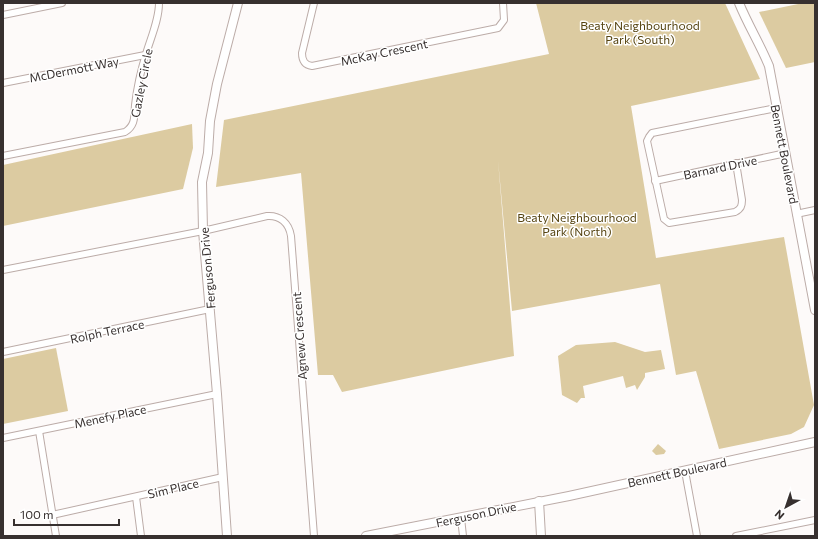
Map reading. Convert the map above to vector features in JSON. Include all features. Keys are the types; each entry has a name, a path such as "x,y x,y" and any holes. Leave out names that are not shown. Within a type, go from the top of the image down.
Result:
{"street":[{"path":"3,15 59,3"},
{"name":"Gazley Circle","path":"3,156 125,132 130,129 134,120 135,104 145,55 159,11 159,3"},
{"name":"Ferguson Drive","path":"227,536 203,231 202,182 208,153 210,121 217,84 238,3"},
{"name":"McKay Crescent","path":"314,3 302,53 304,63 308,66 498,28 504,20 503,3"},
{"name":"Bennett Boulevard","path":"739,3 749,26 762,48 769,66 796,214 812,281 815,310"},
{"name":"McDermott Way","path":"3,83 145,55"},
{"path":"736,163 742,206 735,212 669,223 664,219 647,141 648,137 652,133 776,108"},
{"name":"Barnard Drive","path":"655,181 786,153"},
{"path":"796,214 815,210"},
{"name":"Agnew Crescent","path":"203,231 274,216 280,218 290,229 314,536"},
{"path":"3,270 203,231"},
{"name":"Rolph Terrace","path":"3,352 210,310"},
{"name":"Menefy Place","path":"3,438 217,394"},
{"path":"39,431 56,536"},
{"name":"Bennett Boulevard","path":"539,502 815,442"},
{"path":"685,471 697,536"},
{"name":"Sim Place","path":"52,515 223,477"},
{"path":"136,496 141,536"},
{"name":"Ferguson Drive","path":"366,536 390,534 539,502"},
{"path":"539,502 541,536"},
{"path":"461,518 463,536"},
{"path":"736,536 764,533 815,520"}],"green space":[{"path":"536,3 725,3 760,79 631,106 656,258 784,237 814,405 804,427 791,434 719,449 696,371 676,375 660,284 512,311 498,160 514,356 342,392 333,375 318,375 301,173 216,187 224,120 549,54"},
{"path":"803,3 815,3 815,62 786,68 759,12"},
{"path":"192,124 193,148 183,189 3,226 3,165"},
{"path":"615,342 645,352 661,350 665,369 645,373 645,377 637,390 635,385 626,388 623,376 583,386 585,398 581,398 577,403 562,395 558,356 576,345"},
{"path":"56,348 68,411 3,424 3,359"},
{"path":"658,444 666,451 664,454 656,455 652,451"}],"park label":[{"name":"Beaty Neighbourhood Park (South)","path":"640,32"},
{"name":"Beaty Neighbourhood Park (North)","path":"577,224"}]}
